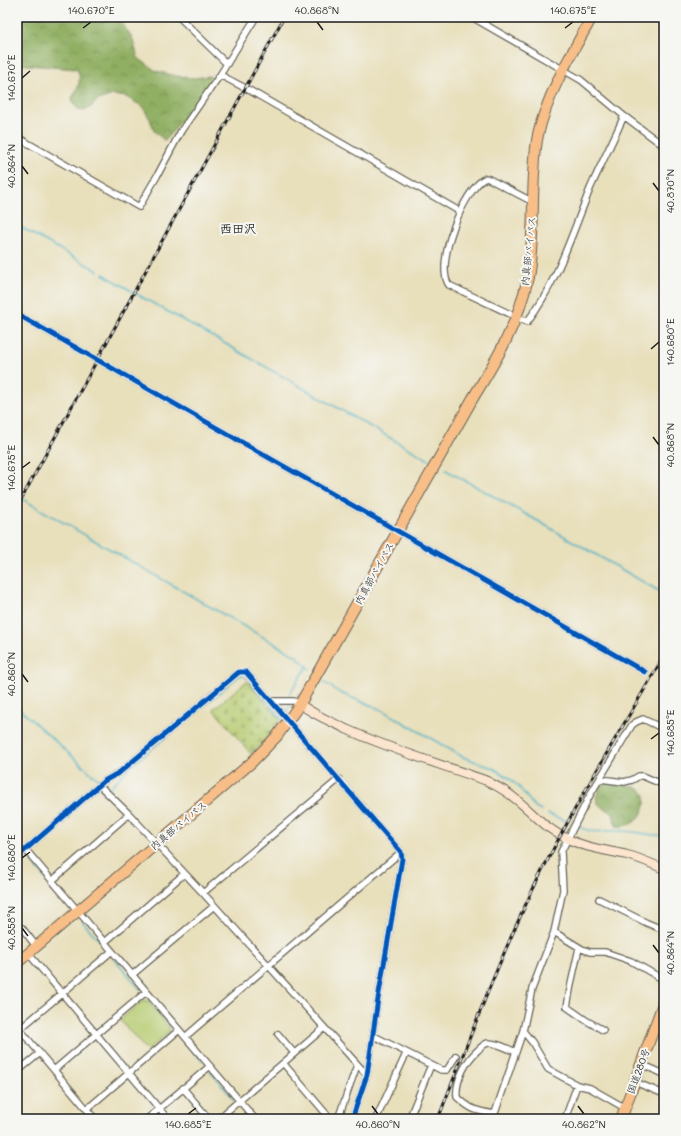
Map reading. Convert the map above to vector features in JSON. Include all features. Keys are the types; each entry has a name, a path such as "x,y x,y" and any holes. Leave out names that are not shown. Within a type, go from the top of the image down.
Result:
{"highway":[{"name":"内真部バイパス","path":"17,963 251,763 277,736 300,704 397,531 495,362 517,317 528,276 532,202 538,137 545,110 563,69 592,17"},
{"name":"国道280号","path":"621,1119 641,1064 660,1025 664,1001"}],"street":[{"path":"179,17 227,64"},
{"path":"17,137 139,206 157,176 180,131 220,75 256,17"},
{"path":"472,17 582,80 624,116 664,146"},
{"path":"220,75 459,211"},
{"path":"532,202 486,178 479,182 459,211 450,236 447,250 446,269 447,282 455,288 527,322 537,309 558,268 591,187 624,116"},
{"path":"17,314 645,672"},
{"path":"17,857 99,785 120,772 239,672 246,672 400,852 402,859 378,999 374,1036 367,1075 352,1119"},
{"path":"272,701 294,701 327,720 364,737 500,788 512,796 549,828 567,839 594,848 647,861 664,869"},
{"path":"516,1052 496,1044 484,1044 471,1057 462,1072 456,1093 457,1097 471,1109 494,1116 516,1052 523,1031 532,989 554,932 563,890 561,852 590,795 632,725 643,719 664,728"},
{"path":"600,779 624,782 639,776 643,776 664,785"},
{"path":"203,894 339,780"},
{"path":"99,785 156,843 367,1075"},
{"path":"52,880 129,814"},
{"path":"26,850 255,1119"},
{"path":"185,1037 400,852"},
{"path":"105,942 184,874"},
{"path":"599,899 664,930"},
{"path":"132,975 214,906"},
{"path":"17,926 22,928 36,946"},
{"path":"554,932 579,948 590,952 605,952 630,961 664,980"},
{"path":"579,948 570,984 568,1007 587,1021 603,1030"},
{"path":"95,1119 18,1028 112,951"},
{"path":"28,953 168,1119"},
{"path":"54,1070 146,992"},
{"path":"220,1118 324,1028"},
{"path":"86,1109 179,1030"},
{"path":"523,1031 532,1042 548,1069 577,1085 590,1088 625,1108"},
{"path":"278,1034 294,1053"},
{"path":"374,1036 406,1054 441,1070 447,1070 456,1056"},
{"path":"17,1072 40,1053"},
{"path":"376,1119 406,1054"},
{"path":"283,1063 328,1116"},
{"path":"641,1064 664,1074"},
{"path":"338,1119 357,1065"},
{"path":"147,1119 210,1066"},
{"path":"409,1119 431,1066"},
{"path":"634,1082 664,1094"},
{"path":"565,1119 577,1085"},
{"path":"183,1088 209,1119"}],"green space":[{"path":"17,17 117,17 132,37 138,58 156,71 176,76 194,78 209,76 214,79 165,141 154,131 150,119 142,106 126,97 113,95 98,100 90,108 83,110 78,109 73,104 72,98 79,82 78,71 75,69 17,64"},
{"path":"247,681 281,720 266,740 251,754 213,709"},
{"path":"602,783 632,786 642,791 645,795 645,804 638,819 627,825 616,826 613,813 599,805 597,802 597,794"},
{"path":"143,1000 148,1001 169,1027 170,1032 147,1051 120,1020"}],"waterway":[{"path":"17,225 98,271"},
{"path":"103,274 429,460"},
{"path":"446,470 664,594"},
{"path":"17,496 296,656 310,669"},
{"path":"289,694 308,666"},
{"path":"182,724 239,676 242,675 248,679"},
{"path":"250,682 268,702"},
{"path":"324,682 340,693 382,710 463,757 493,768 509,778 519,787 534,806 541,810"},
{"path":"270,705 282,719"},
{"path":"285,714 290,705"},
{"path":"17,707 100,781"},
{"path":"103,784 108,789 130,767 176,729"},
{"path":"548,814 566,821"},
{"path":"577,826 590,831 623,831 664,836"},
{"path":"17,846 21,850"},
{"path":"24,853 72,909"},
{"path":"82,921 105,947"},
{"path":"114,958 140,989"},
{"path":"149,999 171,1025"},
{"path":"183,1039 202,1061"},
{"path":"210,1071 219,1081"},
{"path":"220,1083 235,1101"},
{"path":"239,1105 250,1119"},
{"path":"627,1114 632,1119"}],"railway":[{"path":"17,507 284,17"},
{"path":"438,1119 514,930 543,869 602,761 664,656"}],"cycle path":[{"path":"17,314 645,672"},
{"path":"17,857 104,781 120,772 239,672 246,672 401,852 402,859 378,999 367,1075 352,1119"}],"district":[{"name":"西田沢","path":"238,228"}]}
